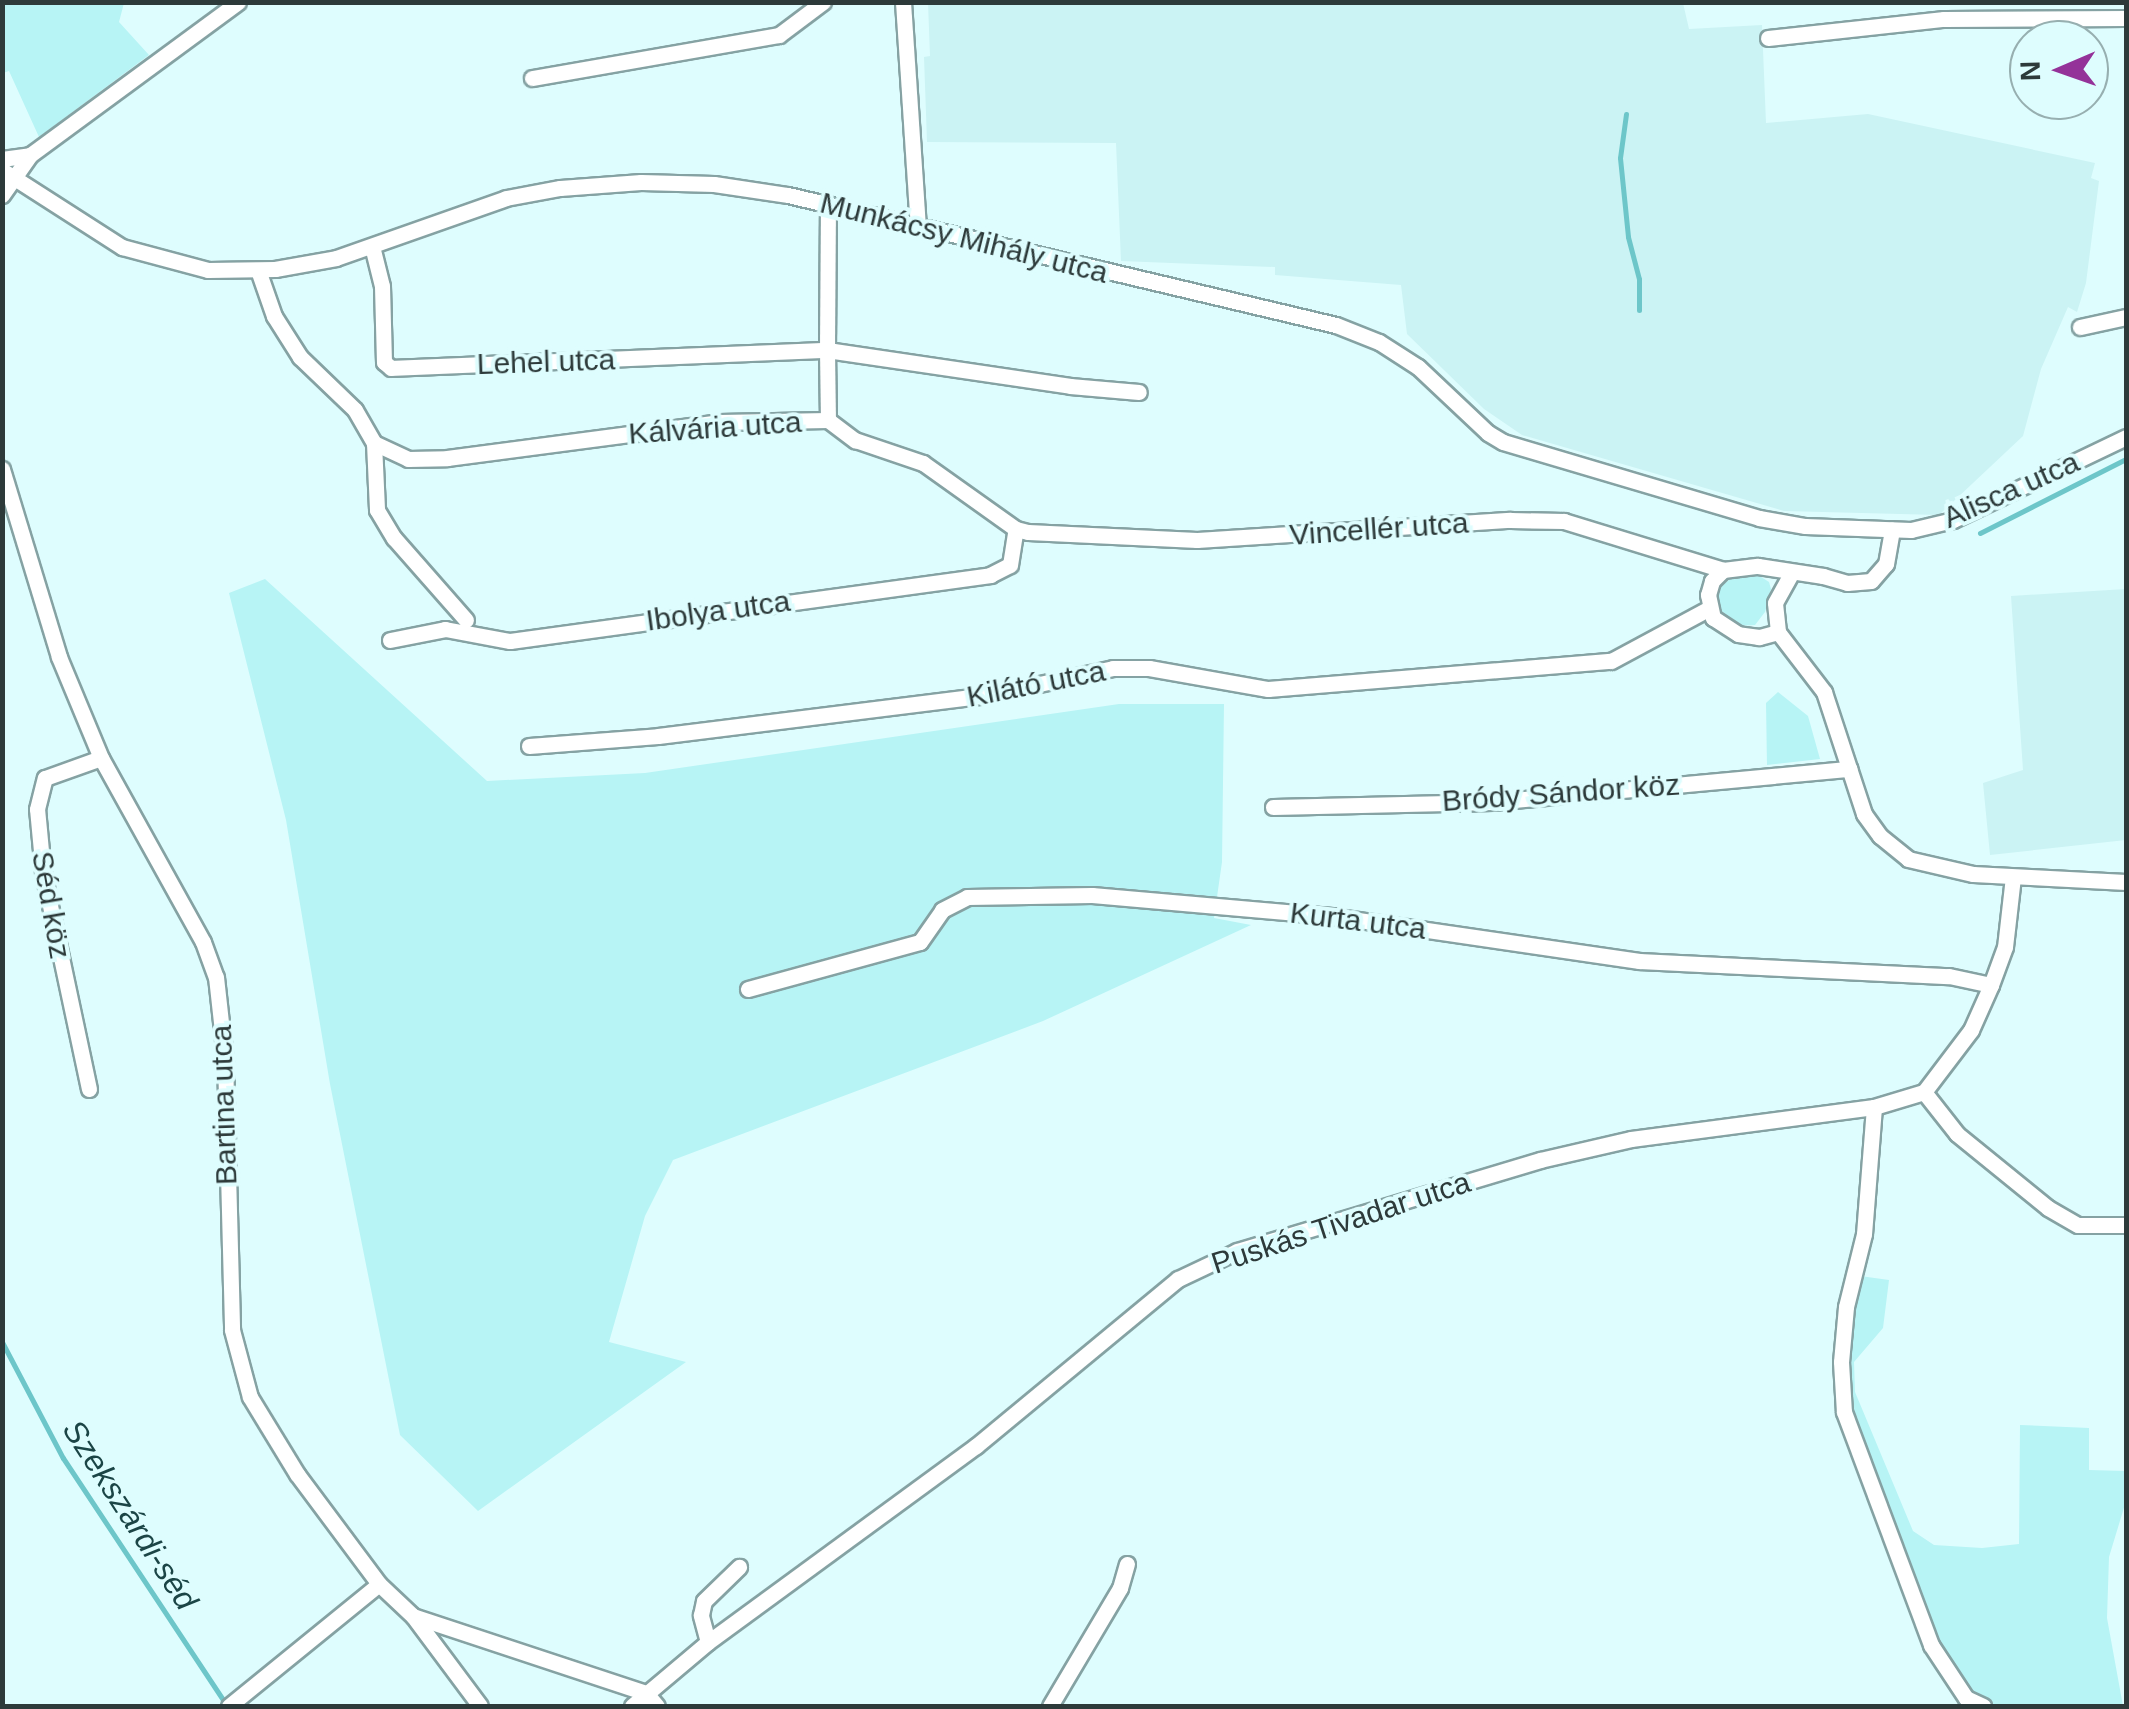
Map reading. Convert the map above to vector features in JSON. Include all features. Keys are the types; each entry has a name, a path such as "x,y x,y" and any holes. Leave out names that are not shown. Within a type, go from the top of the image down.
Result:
{"street":[{"path":"2,195 8,176 30,155 238,2"},
{"path":"532,78 778,35 824,2"},
{"path":"903,2 918,227"},
{"path":"1768,38 1944,19 2126,18"},
{"path":"2,159 30,155"},
{"name":"Munkácsy Mihály utca","path":"8,176 122,247 208,270 258,270 336,258 506,198 596,184 714,184 828,204 1336,325 1379,342 1418,366 1488,433 1541,456 1758,518 1892,530"},
{"path":"828,204 828,420"},
{"name":"Lehel utca","path":"372,246 382,286 384,362 391,368 827,350"},
{"path":"258,270 274,316 300,357 355,410 374,444 377,510 394,538 466,620"},
{"path":"2080,327 2126,317"},
{"path":"827,350 1070,386 1139,392"},
{"name":"Kálvária utca","path":"374,444 408,460 448,458 719,422 828,420 855,440 923,463 1022,531"},
{"name":"Alisca utca","path":"1892,530 1953,520 2126,437"},
{"name":"Bartina utca","path":"2,469 59,657 101,758 203,942 216,977 225,1058 232,1330 250,1397 297,1474 379,1584 413,1616 480,1706"},
{"name":"Vincellér utca","path":"1022,531 1198,540 1510,520 1564,521 1723,570 1748,566 1847,584 1871,581 1886,564 1892,530"},
{"name":"Ibolya utca","path":"390,640 445,629 510,642 990,575 1010,565 1022,531"},
{"path":"1723,570 1712,582 1708,609 1720,626 1738,634 1760,636 1778,632"},
{"path":"1792,572 1775,603 1778,632 1824,692 1864,814 1880,836 1908,860 1934,868 2126,882"},
{"name":"Kilátó utca","path":"529,746 658,736 993,694 1113,668 1149,668 1268,689 1611,661 1708,609"},
{"name":"Séd köz","path":"89,1090 43,872 37,809 45,778 101,758"},
{"name":"Bródy Sándor köz","path":"1273,807 1492,802 1849,769"},
{"path":"2013,876 2004,947 1991,985 1971,1030 1924,1092 1958,1134 2048,1208 2078,1225 2126,1225"},
{"name":"Kurta utca","path":"748,988 920,942 942,910 967,898 1092,895 1332,916 1639,962 1949,976 1991,985"},
{"name":"Puskás Tivadar utca","path":"632,1706 651,1700 708,1642 976,1446 1178,1279 1236,1251 1540,1160 1631,1139 1874,1107 1924,1092"},
{"path":"1874,1107 1864,1234 1846,1307 1841,1362 1844,1412 1931,1645 1965,1702 1983,1706"},
{"path":"1050,1706 1120,1588 1127,1564"},
{"path":"708,1642 701,1616 704,1602 739,1567"},
{"path":"239,1704 379,1584"},
{"path":"413,1616 651,1700"}],"shaded area":[{"path":"3,2 124,3 119,22 149,55 39,137 9,71 3,73"},
{"path":"928,3 1683,3 1689,29 1762,25 1766,123 1868,114 2095,163 2091,178 2099,181 2086,283 2077,312 2068,307 2041,369 2023,436 1939,515 1784,511 1522,435 1484,409 1407,334 1401,285 1275,275 1275,267 1121,261 1116,143 927,142 924,57 930,56"},
{"path":"1755,573 1769,582 1771,589 1765,612 1755,625 1736,626 1720,613 1717,603 1721,586 1736,575"},
{"path":"265,579 487,781 645,773 1119,704 1224,704 1222,862 1214,918 1251,925 1043,1021 673,1160 645,1216 609,1342 686,1362 478,1511 400,1435 330,1084 286,820 229,593"},
{"path":"2126,589 2126,840 1990,855 1983,783 2023,770 2011,596"},
{"path":"1778,692 1808,716 1820,759 1767,765 1766,703"},
{"path":"1853,1275 1889,1280 1883,1328 1854,1362 1855,1392 1913,1531 1934,1545 1982,1548 2019,1544 2020,1425 2089,1428 2089,1470 2126,1471 2126,1501 2109,1557 2107,1618 2123,1706 1983,1706 1931,1645 1844,1412"}],"waterway":[{"path":"1626,114 1620,158 1628,237 1639,279 1639,310"},
{"path":"1980,533 2126,459"},
{"name":"Szekszárdi-séd","path":"2,1342 63,1458 226,1704"}]}
